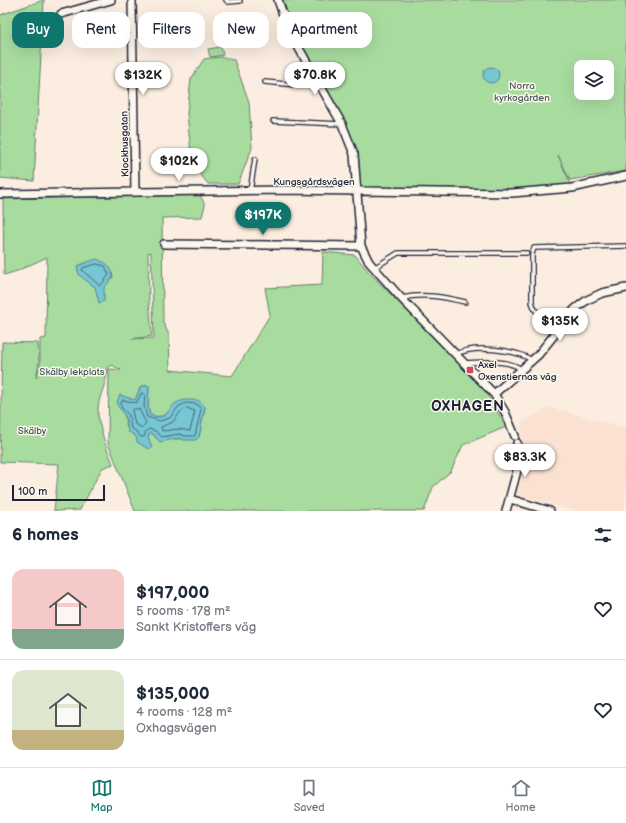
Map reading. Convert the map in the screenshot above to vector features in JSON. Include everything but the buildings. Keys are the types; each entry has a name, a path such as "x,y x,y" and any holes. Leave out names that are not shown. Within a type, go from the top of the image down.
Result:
{"street":[{"path":"64,13 111,0"},
{"name":"Klockhusgatan","path":"132,0 135,192"},
{"path":"278,0 288,29 342,124 354,154 361,246 374,268 494,394 505,412 516,439 518,467 506,511"},
{"name":"Kungsgårdsvägen","path":"0,194 250,191 512,193 572,188 626,176"},
{"path":"0,194 0,199"},
{"path":"164,244 361,246"},
{"path":"494,394 532,360 575,309 587,300 602,293 626,288"},
{"path":"510,499 550,511"}],"lane":[{"path":"226,0 228,2 240,1"},
{"path":"265,82 296,85 317,80"},
{"path":"273,121 342,124"},
{"path":"250,191 254,159"},
{"path":"558,330 535,310 532,302 532,254 534,248 626,246"},
{"path":"374,268 398,253 527,253"},
{"path":"401,298 428,296 444,297 465,302"},
{"path":"456,354 462,351 481,349 509,352 532,360"},
{"path":"464,363 501,362 519,366 522,370"}],"shaded area":[{"path":"549,407 626,428 625,511 576,511 515,494 523,458 521,423"}],"green space":[{"path":"44,0 43,12 12,12 12,48 41,48 34,181 0,178 0,15"},
{"name":"Norra kyrkogården","path":"278,0 626,0 626,171 570,180 558,155 572,188 512,193 357,191 354,154 298,48 372,48 372,12 282,12"},
{"path":"221,48 223,55 210,57 208,49"},
{"path":"220,57 234,60 249,102 252,148 238,184 208,184 192,164 187,113 191,79 204,59"},
{"path":"200,195 205,205 202,217 162,218 163,322 169,335 170,370 232,376 270,315 265,288 322,285 323,252 355,255 368,271 486,392 506,427 463,445 451,471 433,487 424,511 135,511 108,443 109,369 121,370 112,365 108,368 99,400 98,416 101,430 113,464 102,468 80,510 54,511 59,464 0,462 2,342 38,343 39,362 36,378 40,366 40,339 46,338 47,257 17,271 4,275 3,199","holes":["151,252 154,338 131,339 152,336 149,301 148,253","141,386 149,386 148,406 150,415 165,415 175,404 205,407 199,437 161,439 156,438 150,433 148,437 150,443 140,439 130,432 126,425 123,413 135,400"]}],"water":[{"path":"491,67 497,69 499,75 497,81 491,83 485,81 483,75 485,69"},
{"path":"96,259 108,265 113,277 104,288 104,301 99,303 95,287 79,275 77,266"},
{"path":"141,386 149,386 148,406 150,415 156,417 164,416 176,403 187,400 198,400 205,407 199,437 196,440 184,440 179,438 160,442 153,434 150,433 148,437 152,447 148,449 137,442 135,436 128,432 126,418 118,407 117,403 120,395 135,400"}],"place":[{"name":"Axel Oxenstiernas väg","path":"470,370"}],"district":[{"name":"OXHAGEN","path":"468,406"}],"park label":[{"name":"Skälby lekplats","path":"72,371"},
{"name":"Skälby","path":"32,430"}]}
